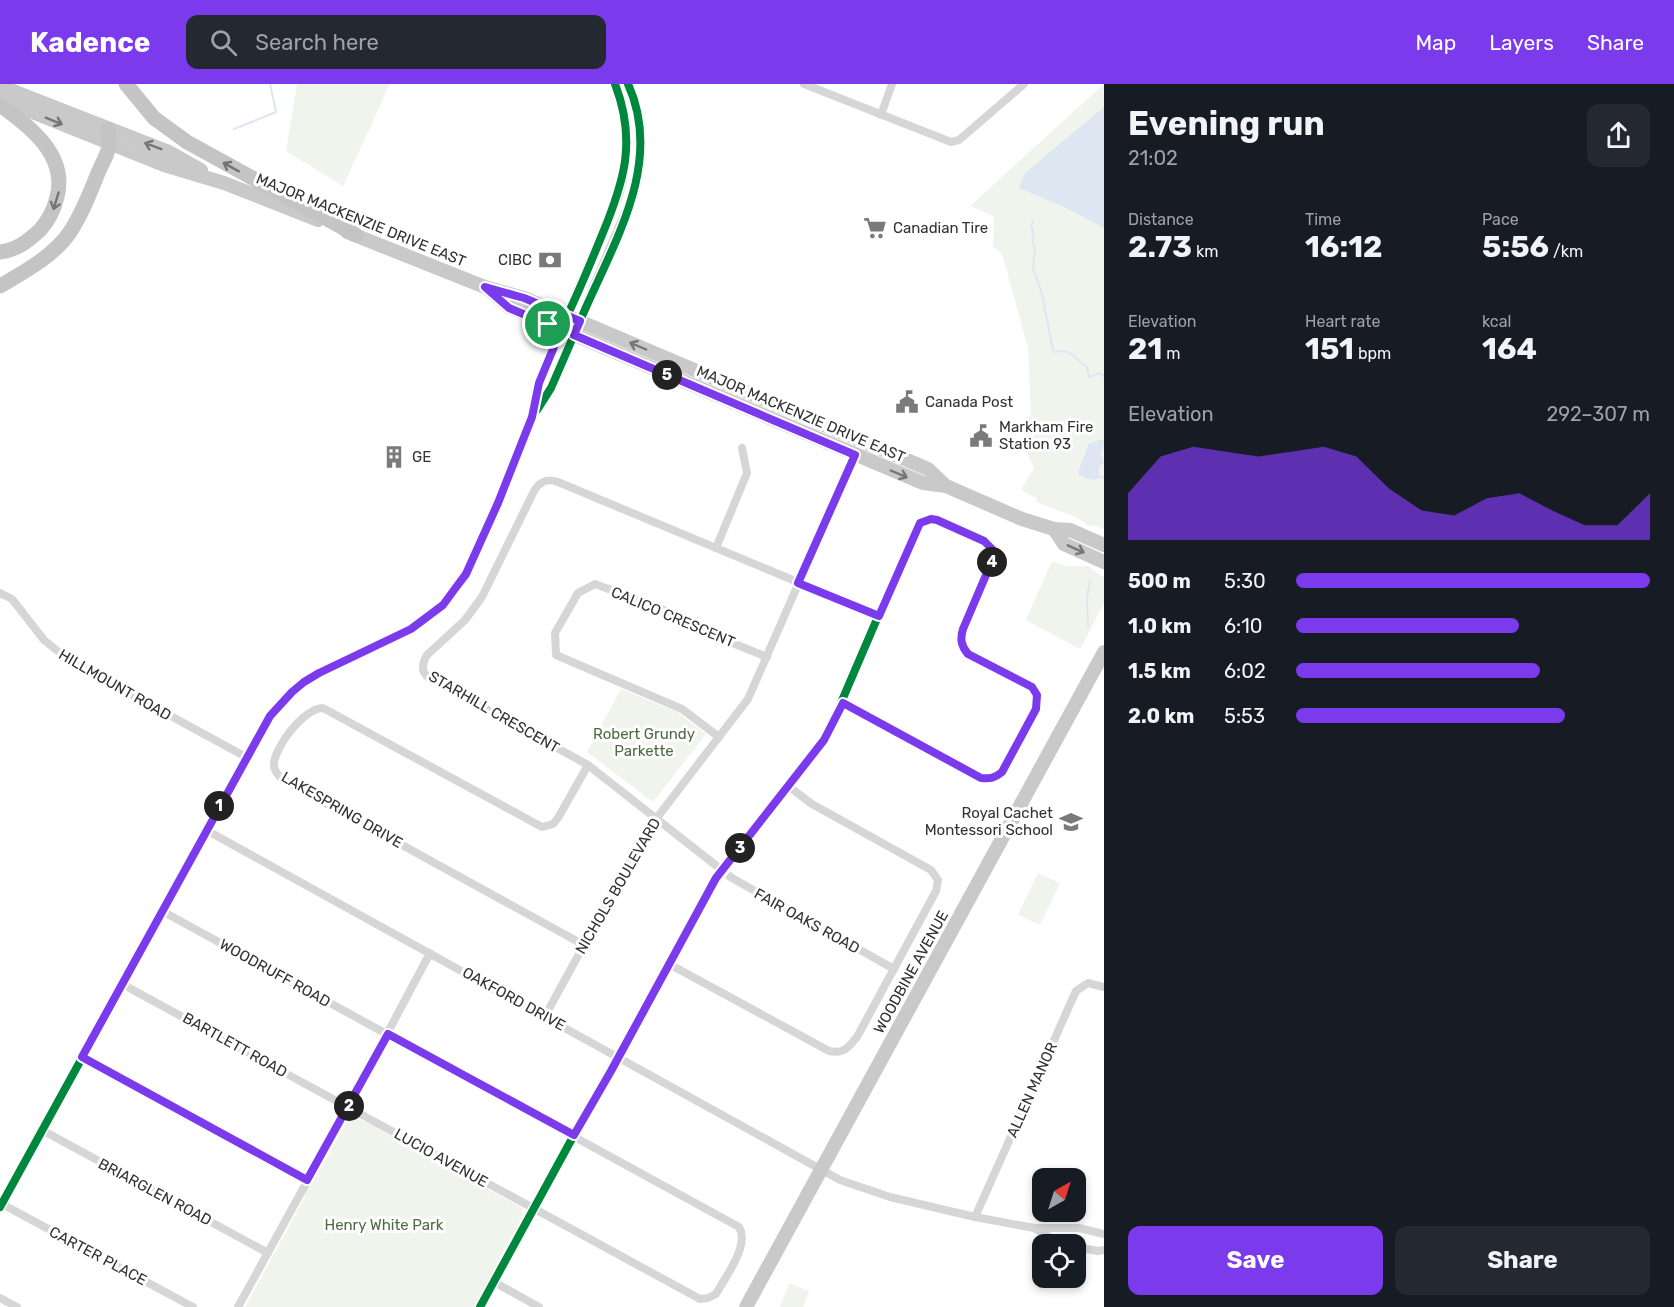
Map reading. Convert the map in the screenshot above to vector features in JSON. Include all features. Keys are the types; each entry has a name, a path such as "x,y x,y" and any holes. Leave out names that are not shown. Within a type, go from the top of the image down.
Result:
{"highway":[{"path":"126,84 154,118 187,142 356,235"},
{"path":"0,105 37,135 54,157 60,173 60,189 55,209 44,225 29,240 11,251 0,252"},
{"path":"0,286 31,268 69,234 87,202 109,136"}],"main road":[{"name":"MAJOR MACKENZIE DRIVE EAST","path":"0,86 109,136 164,165 224,183 485,287 524,298 574,319 927,469 946,486"},
{"name":"MAJOR MACKENZIE DRIVE EAST","path":"0,99 109,136"},
{"name":"MAJOR MACKENZIE DRIVE EAST","path":"485,287 509,308 855,455 923,483 946,486 1022,519 1054,529 1070,530 1104,544"},
{"name":"MAJOR MACKENZIE DRIVE EAST","path":"1054,529 1064,544 1104,562"},
{"name":"WOODBINE AVENUE","path":"746,1307 1104,652"}],"street":[{"path":"574,319 624,173 627,147 626,126 615,84"},
{"path":"1,1206 270,716 304,682 411,629 443,605 466,574 498,503 532,417 539,383 568,333 630,202 638,176 642,148 640,123 628,84"},
{"path":"804,84 946,141 954,142 1024,84"},
{"path":"880,115 892,84"},
{"name":"NICHOLS BOULEVARD","path":"545,1016 641,840 748,699 862,441"},
{"path":"716,548 747,473 742,448"},
{"name":"STARHILL CRESCENT","path":"722,870 588,765 428,677 424,674 423,669 427,655 465,620 479,602 491,583 534,491 540,483 548,479 879,616"},
{"path":"480,1307 709,890 722,870 824,740 843,703 916,528 920,523 931,519 984,541 992,549 992,561 963,629 961,642 968,654 1032,687 1037,695 1036,709 1002,772 986,779 981,778 843,703"},
{"name":"CALICO CRESCENT","path":"719,737 682,709 556,655 555,633 578,593 595,584 667,611 705,632 767,657"},
{"name":"HILLMOUNT ROAD","path":"0,593 12,599 44,640 69,661 246,757"},
{"name":"LAKESPRING DRIVE","path":"584,945 282,778 276,771 274,761 300,720 311,711 323,708 542,827 553,824 558,818 588,765"},
{"path":"669,964 821,1047 838,1053 845,1051 856,1037 936,891 938,880 931,870 812,804 788,786"},
{"name":"OAKFORD DRIVE","path":"206,830 840,1180 890,1197 1034,1228"},
{"name":"FAIR OAKS ROAD","path":"722,870 755,892 894,969"},
{"name":"WOODRUFF ROAD","path":"162,911 574,1135"},
{"path":"238,1307 430,953"},
{"name":"ALLEN MANOR","path":"975,1217 1077,991 1088,983 1104,987"},
{"name":"BARTLETT ROAD","path":"122,984 348,1107"},
{"path":"82,1057 307,1180"},
{"name":"LUCIO AVENUE","path":"348,1107 700,1299 716,1294 743,1244 743,1234 739,1227 574,1135"},
{"name":"BRIARGLEN ROAD","path":"42,1130 268,1253"},
{"name":"CARTER PLACE","path":"1,1206 193,1307"},
{"path":"1034,1228 1079,1228 1104,1234"},
{"path":"1034,1228 1044,1234"},
{"path":"1086,1249 1104,1250"},
{"path":"494,1282 539,1307"},
{"path":"0,1298 17,1307"}],"green space":[{"path":"297,84 390,84 343,186 286,151"},
{"path":"1104,84 1104,529 1094,525 1089,526 1076,517 1036,502 1037,498 1021,490 1034,468 1023,443 1028,438 1026,426 1031,413 1028,348 1002,254 993,246 994,216 970,206"},
{"path":"1052,561 1066,566 1088,566 1104,576 1104,603 1080,649 1026,620"},
{"name":"Robert Grundy Parkette","path":"621,689 677,712 706,734 653,802 587,752"},
{"path":"1038,873 1060,883 1040,925 1018,915"},
{"name":"Henry White Park","path":"353,1117 374,1126 522,1208 523,1216 496,1265 497,1269 486,1292 482,1292 473,1307 245,1307 305,1197 304,1192 316,1170 321,1168 347,1121"},
{"path":"789,1283 809,1291 803,1307 780,1307"}],"shaded area":[{"path":"1104,107 1104,228 1064,207 1019,188 1025,173"},
{"path":"1104,440 1100,453 1104,462 1099,467 1100,477 1095,480 1084,478 1078,473 1088,444"}],"waterway":[{"path":"234,129 276,112 270,84"},
{"path":"1033,221 1031,227 1035,248 1033,268 1042,294 1053,351 1073,355 1087,367 1089,377 1100,373 1104,376"},
{"path":"1088,626 1087,598 1090,580"}],"cycle path":[{"path":"567,316 610,216 622,179 626,143 625,124 615,84"},
{"path":"580,321 619,235 630,205 637,175 640,145 638,114 628,84"},
{"path":"0,1207 270,716 304,682 411,629 443,605 466,574 498,503 532,417 539,383 561,330"},
{"path":"537,410 551,388 574,335"},
{"path":"480,1307 709,890 828,733 916,528 925,520 937,520 989,545 992,549 992,561 961,635 963,648 968,654 1032,687 1037,700 1036,709 1002,772 991,778 981,778 843,703"}],"place":[{"name":"Canadian Tire","path":"875,228"},
{"name":"CIBC","path":"550,260"},
{"name":"Canada Post","path":"907,402"},
{"name":"Markham Fire Station 93","path":"981,436"},
{"name":"GE","path":"394,457"},
{"name":"Royal Cachet Montessori School","path":"1071,822"}],"route":[{"path":"485,287 524,298 580,321 574,335 855,455 798,583 879,616 920,523 925,520 937,520 984,541 992,549 992,561 963,629 961,642 968,654 1032,687 1037,695 1036,709 1002,772 986,779 843,703 824,740 716,878 574,1135 388,1034 307,1180 82,1057 261,730 280,703 304,682 319,673 411,629 443,605 466,574 498,503 532,417 539,383 561,330 548,324 509,308 485,287"}]}
